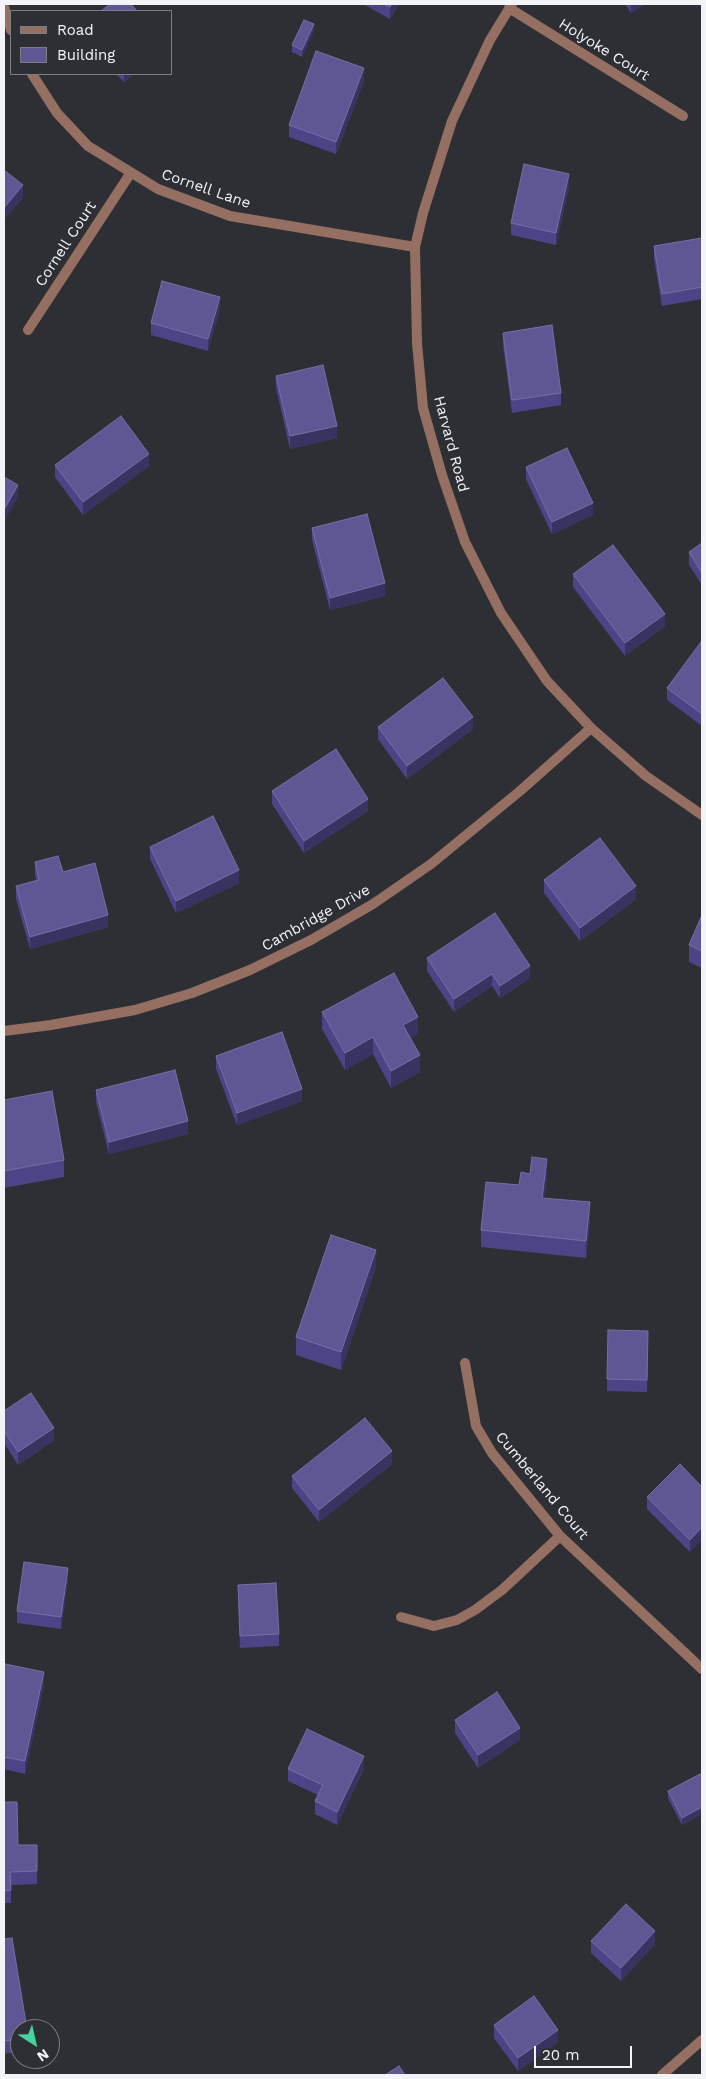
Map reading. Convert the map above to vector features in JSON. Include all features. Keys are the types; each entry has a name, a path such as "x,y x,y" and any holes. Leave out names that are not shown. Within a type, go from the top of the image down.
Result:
{"street":[{"name":"Holyoke Court","path":"511,6 683,116"},
{"name":"Harvard Road","path":"511,6 490,40 452,122 423,213 416,247 417,343 423,408 442,475 465,542 501,613 547,681 591,728 646,776 702,815"},
{"path":"4,7 10,27"},
{"name":"Cornell Lane","path":"33,75 57,113 88,146 130,174 158,189 230,216 416,247"},
{"name":"Cornell Court","path":"28,330 130,174"},
{"name":"Cambridge Drive","path":"4,1031 51,1025 135,1010 192,993 250,970 311,940 373,904 431,864 520,791 591,728"},
{"name":"Cumberland Court","path":"466,1363 473,1415 480,1435 492,1453 560,1536 702,1669"},
{"path":"401,1617 434,1626 457,1620 476,1610 502,1590 560,1536"},
{"path":"662,2075 702,2040"}],"building":[{"path":"110,4 131,4 136,10 102,10"},
{"path":"304,20 314,24 302,50 292,45"},
{"path":"316,51 364,68 336,142 289,125"},
{"path":"524,164 569,174 556,233 511,223"},
{"path":"4,170 23,185 4,208"},
{"path":"702,238 702,287 662,294 654,246"},
{"path":"162,281 220,297 208,339 151,323"},
{"path":"552,325 561,393 512,400 503,333"},
{"path":"323,365 337,426 290,436 276,376"},
{"path":"121,416 149,454 83,502 55,465"},
{"path":"567,448 593,503 552,522 526,467"},
{"path":"4,477 18,485 4,510"},
{"path":"367,514 385,583 330,598 312,528"},
{"path":"702,543 702,573 689,552"},
{"path":"613,545 665,614 625,643 573,574"},
{"path":"702,643 702,714 667,688"},
{"path":"443,678 473,717 407,766 378,727"},
{"path":"336,749 368,799 304,841 272,791"},
{"path":"213,816 239,870 176,901 150,847"},
{"path":"600,838 636,886 580,928 544,880"},
{"path":"58,856 63,872 95,863 108,915 30,937 16,886 39,880 35,862"},
{"path":"495,913 530,966 500,986 492,974 454,999 427,958"},
{"path":"702,915 702,951 689,945"},
{"path":"394,973 418,1017 403,1025 420,1055 391,1071 373,1037 345,1053 322,1012"},
{"path":"282,1032 302,1089 237,1113 216,1056"},
{"path":"175,1070 188,1121 109,1142 96,1090"},
{"path":"52,1091 64,1160 4,1171 4,1100"},
{"path":"532,1157 547,1159 542,1198 590,1202 586,1241 481,1230 486,1182 519,1185 521,1172 530,1174"},
{"path":"331,1235 376,1250 341,1352 296,1337"},
{"path":"608,1330 648,1331 647,1380 607,1379"},
{"path":"31,1393 54,1428 18,1452 4,1431 4,1411"},
{"path":"365,1418 392,1451 319,1510 292,1476"},
{"path":"680,1464 702,1487 702,1527 690,1540 647,1497"},
{"path":"24,1562 68,1568 61,1617 17,1611"},
{"path":"276,1583 279,1634 240,1636 238,1585"},
{"path":"5,1664 44,1672 25,1761 4,1757"},
{"path":"497,1692 520,1728 478,1755 455,1720"},
{"path":"307,1729 364,1756 337,1812 315,1801 323,1785 288,1769"},
{"path":"700,1774 702,1778 702,1807 682,1818 668,1791"},
{"path":"4,1802 17,1802 18,1845 37,1845 37,1871 10,1872 11,1890 4,1891"},
{"path":"626,1904 655,1931 621,1968 591,1941"},
{"path":"12,1938 25,2019 10,2019 10,2040 4,2041 4,1939"},
{"path":"534,1996 558,2030 518,2058 494,2025"},
{"path":"399,2066 405,2075 385,2075"}]}
